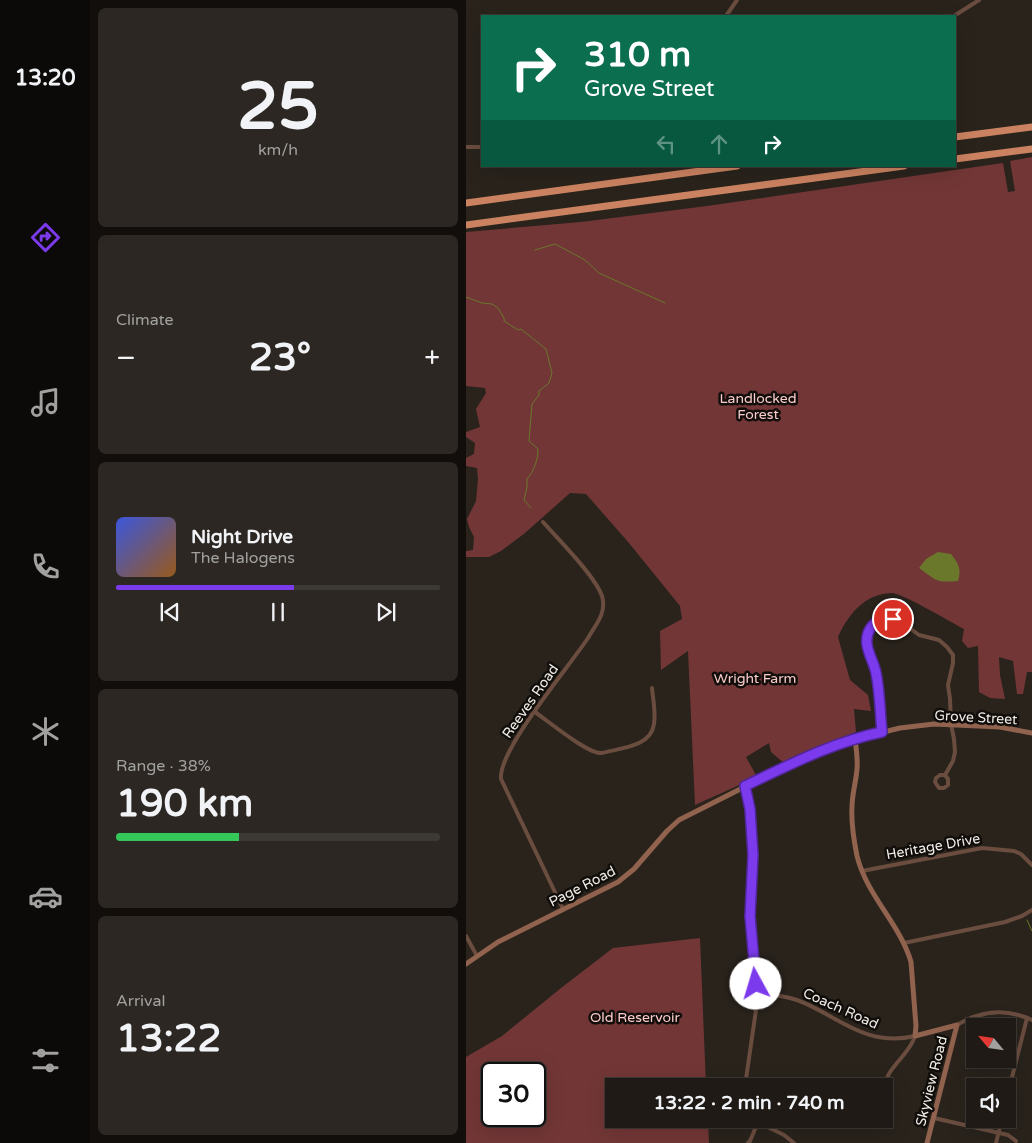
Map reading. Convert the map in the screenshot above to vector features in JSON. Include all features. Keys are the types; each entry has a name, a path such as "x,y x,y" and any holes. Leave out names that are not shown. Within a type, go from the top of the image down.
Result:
{"highway":[{"path":"956,137 1032,127"},
{"path":"956,160 1032,149"},
{"path":"466,202 729,167"},
{"path":"466,225 897,167"}],"main road":[{"name":"Grove Street","path":"696,811 820,751 855,738 918,726 951,724 1000,727 1032,733"},
{"path":"855,738 858,765 852,802 852,820 858,858 862,871 904,943 911,962 916,1026 914,1036 957,1025"},
{"name":"Page Road","path":"466,964 498,942 618,882 640,863 672,826 696,811"},
{"name":"Skyview Road","path":"927,1143 957,1025"}],"street":[{"path":"727,15 737,0"},
{"path":"956,15 979,0"},
{"path":"466,147 481,147"},
{"name":"Reeves Road","path":"543,522 596,585 604,606 601,616 580,651 535,712 506,756 502,767 501,779 563,909"},
{"path":"882,732 876,674 866,640 871,627 876,622 884,619 893,619 900,621 919,635 939,640 953,655 948,685 954,756 952,764 945,775"},
{"path":"535,712 587,749 598,754 640,743 647,738 654,723 652,688"},
{"path":"745,786 750,809 753,855 750,916 758,996 746,1078"},
{"name":"Heritage Drive","path":"862,871 982,848 1014,851 1021,854 1032,864"},
{"path":"904,943 1005,922 1032,910"},
{"path":"466,936 477,956"},
{"name":"Coach Road","path":"758,996 767,995 798,1000 862,1034 900,1039 914,1036"},
{"path":"957,1025 973,1016 987,1013 1010,1013 1029,1019 1012,1078"},
{"path":"887,1078 907,1051 914,1036"},
{"path":"934,1118 1008,1135 1016,1141"},
{"path":"750,1142 754,1128"},
{"path":"771,1128 794,1143"},
{"path":"996,1143 1000,1128"}],"green space":[{"name":"Landlocked Forest","path":"1032,157 1032,672 1027,672 1023,694 1017,694 1013,661 999,657 1000,675 1005,699 990,698 979,692 978,646 968,648 962,641 964,629 897,594 881,594 858,607 838,637 850,680 868,695 871,711 854,709 856,732 785,764 771,752 769,743 746,757 757,777 695,805 688,651 661,670 660,631 682,619 680,606 586,494 570,493 525,533 501,551 489,557 466,557 466,551 473,550 474,537 467,519 476,501 478,479 477,468 466,466 466,458 474,454 475,443 466,437 466,432 480,427 476,409 486,393 485,388 466,386 466,232 581,222 707,206 1003,163 1008,192 1015,191 1010,161"},
{"name":"Old Reservoir","path":"700,938 706,1078 605,1078 605,1128 708,1128 709,1143 466,1143 466,1057 502,1036 613,948"}],"shaded area":[{"path":"938,552 951,554 956,560 959,566 958,581 945,582 936,580 919,568 926,559"}],"waterway":[{"path":"535,250 555,244 585,260 599,273 665,303"},
{"path":"466,297 482,303 492,304 498,308 504,321 518,330 521,329 546,349 552,373 549,383 539,391 539,395 532,404 529,441 538,449 538,453 534,469 527,479 524,500 531,508"},
{"path":"1027,920 1032,931"}],"route":[{"path":"756,984 750,916 753,855 750,809 745,786 820,751 855,738 882,732 876,674 866,640 867,634 876,622 884,619 893,619"}],"park label":[{"name":"Wright Farm","path":"755,678"}]}
